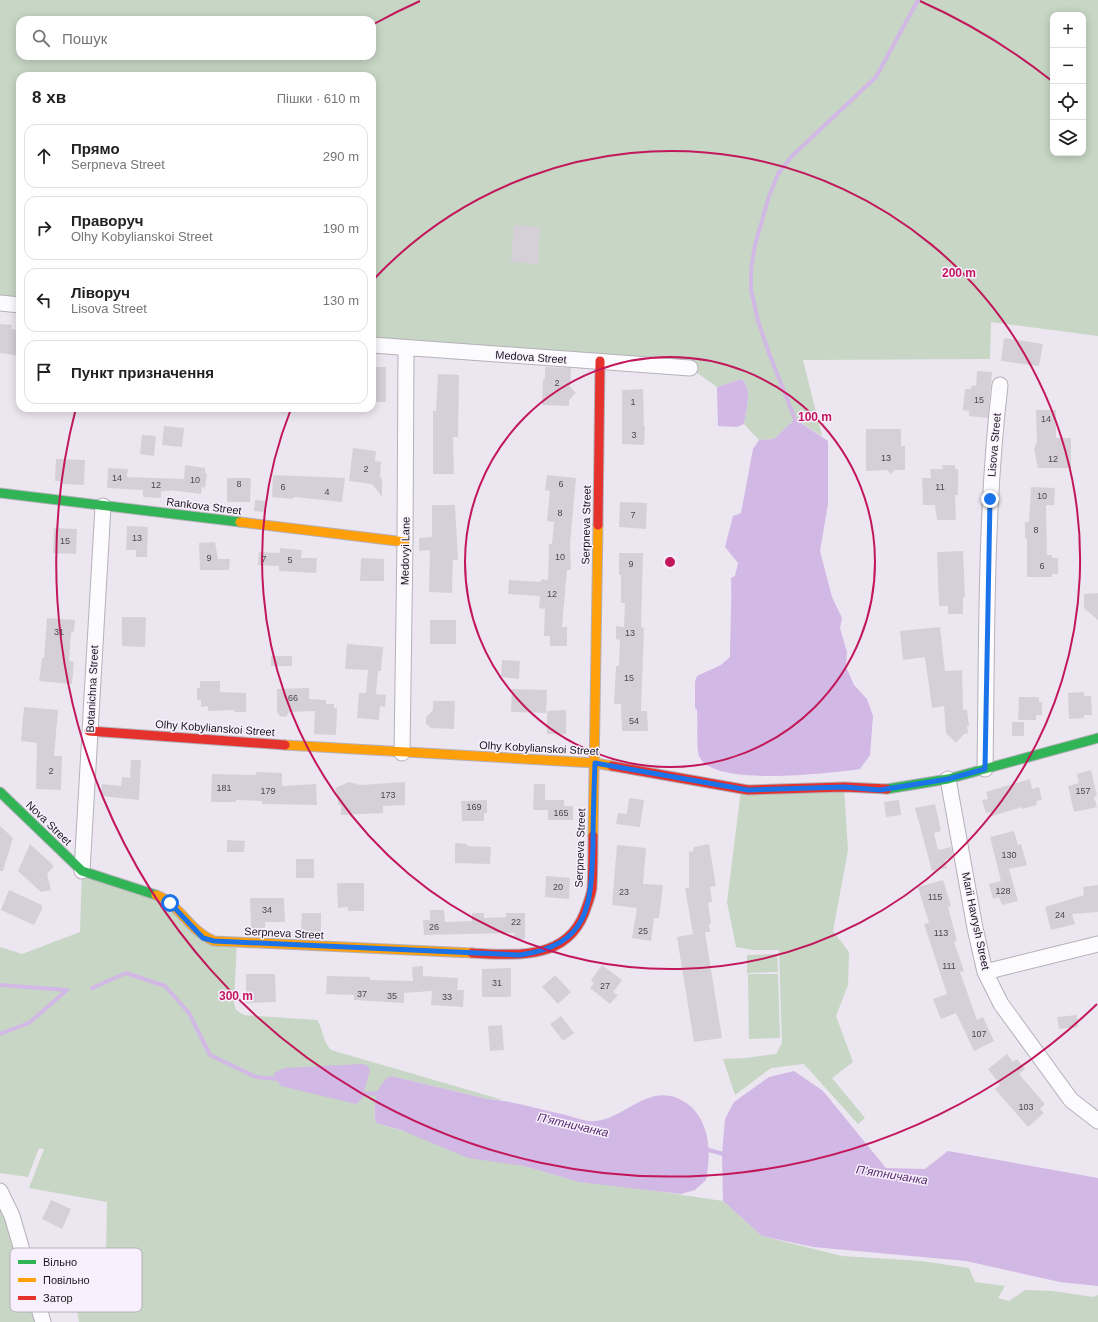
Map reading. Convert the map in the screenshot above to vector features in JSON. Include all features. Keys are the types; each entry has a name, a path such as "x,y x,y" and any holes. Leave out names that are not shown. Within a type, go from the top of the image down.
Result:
{"street":[{"path":"0,303 16,305"},
{"name":"Medova Street","path":"376,345 406,349 690,368"},
{"name":"Medovyi Lane","path":"402,753 406,349"},
{"name":"Serpneva Street","path":"82,872 162,897 170,903 203,938 214,941 520,955 540,952 562,943 576,928 587,910 592,889 600,362"},
{"name":"Lisova Street","path":"985,769 990,499 1000,385"},
{"name":"Rankova Street","path":"0,493 405,542"},
{"name":"Botanichna Street","path":"82,872 103,506"},
{"name":"Olhy Kobylianskoi Street","path":"90,731 402,753 595,763 741,790 844,787 880,790 948,779 1098,738"},
{"name":"Marii Havrysh Street","path":"948,779 975,928 986,972 1001,1004 1071,1100 1098,1121"},
{"name":"Nova Street","path":"0,792 82,872"},
{"path":"986,972 1098,944"},
{"path":"0,1191 12,1216 21,1248"},
{"path":"40,1312 43,1322"}],"green space":[{"path":"0,0 1098,0 1098,336 991,322 990,359 803,360 822,436 795,419 774,439 759,440 744,424 748,394 742,379 717,387 690,368 376,345 376,72 16,72 16,305 0,303"},
{"path":"844,787 848,850 833,931 849,952 848,985 836,1016 853,1062 832,1078 865,1118 858,1124 804,1064 771,1068 735,1095 723,1059 776,1054 782,1043 779,950 753,950 736,947 727,902 741,790"},
{"path":"82,871 162,897 203,938 237,942 234,1003 236,1010 244,1015 317,1020 326,1043 331,1050 503,1100 488,1099 391,1076 386,1080 376,1097 374,1110 376,1123 579,1182 609,1184 723,1201 762,1236 842,1256 921,1261 969,1268 975,1282 1005,1286 998,1298 1009,1301 1025,1290 1052,1291 1094,1297 1098,1295 1098,1322 79,1322 77,1312 142,1312 142,1248 106,1248 107,1202 29,1188 44,1149 39,1148 28,1177 0,1173 0,947 22,954 80,932"},
{"path":"777,954 778,972 747,973 747,955"},
{"path":"748,974 778,974 780,1038 749,1039"},
{"path":"0,1199 16,1248 10,1248 10,1312 37,1312 40,1322 0,1322"}],"water":[{"path":"742,379 748,394 744,424 737,427 718,426 717,387"},
{"path":"795,419 828,441 828,504 820,551 832,597 842,618 840,628 847,652 846,667 854,685 867,699 873,716 870,755 860,769 845,771 774,776 726,772 708,766 699,756 697,710 695,708 695,682 697,676 721,665 730,657 731,578 735,576 738,563 725,547 733,516 741,513 753,449 759,440 774,439"},
{"path":"367,1065 370,1070 362,1099 356,1104 281,1086 273,1074 284,1068"},
{"path":"794,1071 823,1091 886,1168 925,1169 948,1151 1098,1178 1098,1286 1060,1282 966,1261 813,1247 762,1236 723,1201 722,1154 725,1119 734,1102 769,1077"},
{"path":"391,1076 488,1099 525,1105 589,1121 611,1117 643,1100 653,1097 665,1095 677,1098 694,1110 702,1122 705,1130 709,1155 706,1180 695,1190 681,1194 579,1182 524,1166 468,1158 401,1130 376,1123 376,1096 382,1084"}],"building":[{"path":"514,225 540,227 538,264 511,262"},
{"path":"0,324 12,325 11,329 16,330 16,355 0,353"},
{"path":"1004,338 1043,344 1039,366 1001,361"},
{"path":"376,367 386,367 386,402 376,402"},
{"path":"545,367 571,368 570,387 576,393 569,400 569,406 542,405"},
{"path":"977,371 992,372 988,418 969,416 969,411 963,410 965,389 971,389 972,385 976,386"},
{"path":"438,374 459,375 458,437 453,437 454,474 433,474 433,411 436,411"},
{"path":"643,389 645,426 644,445 622,444 622,390"},
{"path":"1036,410 1056,410 1056,438 1071,438 1071,468 1038,468 1034,449 1037,442"},
{"path":"164,426 184,428 182,447 162,445"},
{"path":"866,429 901,429 901,446 905,446 905,470 895,470 891,474 887,470 866,471"},
{"path":"142,435 156,436 154,456 140,454"},
{"path":"353,448 376,451 375,461 381,462 380,476 382,480 382,497 372,484 349,481"},
{"path":"56,459 85,460 84,485 61,484 62,481 55,481"},
{"path":"185,465 205,468 205,473 207,474 205,488 202,487 201,494 169,490 161,491 161,498 143,497 143,490 107,488 108,468 128,469 127,477 184,479"},
{"path":"942,465 955,465 955,469 958,469 958,495 955,495 956,520 937,520 935,505 923,505 922,478 931,478 930,469 943,469"},
{"path":"273,475 345,478 342,502 294,497 293,499 272,497"},
{"path":"547,475 576,478 570,544 571,570 567,570 562,627 567,627 567,646 550,646 550,636 544,636 545,609 539,608 540,596 508,594 509,580 541,582 541,579 548,580 549,544 552,544 554,522 547,521 550,491 545,490"},
{"path":"227,478 251,478 250,502 227,502"},
{"path":"1031,487 1055,488 1054,505 1046,505 1047,555 1052,555 1052,558 1058,558 1058,574 1052,574 1052,577 1027,577 1027,538 1025,538 1025,522 1029,522"},
{"path":"255,500 265,501 264,512 254,511"},
{"path":"620,502 647,503 646,529 619,527"},
{"path":"432,505 455,505 458,560 453,560 452,593 429,592 430,550 419,551 419,538 432,537"},
{"path":"127,526 148,527 147,557 136,557 136,550 126,550"},
{"path":"54,528 77,529 76,554 53,553"},
{"path":"215,542 218,559 230,559 229,570 200,570 199,543"},
{"path":"280,548 302,550 301,558 317,558 316,573 279,571 279,566 258,565 259,552 280,553"},
{"path":"963,551 965,597 963,597 963,614 948,614 948,606 939,606 937,552"},
{"path":"619,553 643,553 641,627 644,628 641,711 647,711 648,731 622,731 621,704 614,704 616,666 619,666 620,640 616,639 616,626 624,627 625,603 621,603"},
{"path":"361,558 384,559 384,581 360,581"},
{"path":"1098,593 1098,620 1084,608 1084,594"},
{"path":"122,617 146,617 145,647 122,646"},
{"path":"47,618 75,620 74,631 71,633 69,661 74,662 72,684 39,681 42,658 44,658"},
{"path":"430,620 456,620 456,644 430,644"},
{"path":"940,627 945,671 962,670 963,710 967,710 969,726 967,726 968,733 964,734 956,743 946,733 944,706 932,708 925,657 903,660 900,631"},
{"path":"347,644 383,647 381,671 378,671 376,694 386,695 385,707 380,706 379,720 357,718 359,693 366,693 368,670 345,669"},
{"path":"271,656 292,656 292,666 271,666"},
{"path":"502,660 520,661 519,679 501,677"},
{"path":"200,681 220,681 220,692 246,693 246,712 234,712 234,710 208,711 208,706 201,707 201,700 197,700 197,688 200,688"},
{"path":"309,688 309,699 326,700 326,704 334,704 334,708 337,708 336,735 314,734 315,711 289,712 286,717 280,716 277,712 277,689"},
{"path":"512,689 547,690 546,713 511,712"},
{"path":"1084,692 1084,696 1091,696 1092,715 1084,715 1084,718 1069,719 1068,693"},
{"path":"1019,697 1039,697 1039,702 1042,702 1042,715 1036,715 1036,720 1018,720"},
{"path":"433,701 455,701 454,729 431,728 426,724 426,717 433,710"},
{"path":"24,707 58,710 54,756 62,756 61,790 36,789 37,743 21,741"},
{"path":"566,710 566,734 547,734 547,711"},
{"path":"1012,722 1024,722 1024,736 1012,736"},
{"path":"131,760 141,760 139,800 101,796 102,784 121,786 122,777 130,778"},
{"path":"1091,770 1097,796 1094,797 1097,807 1074,812 1068,786 1079,783 1077,774"},
{"path":"256,772 282,773 282,786 316,784 317,805 262,804 262,801 236,800 236,802 211,802 212,774 256,775"},
{"path":"1030,779 1032,789 1039,787 1042,800 1036,801 1037,805 1022,809 1022,807 992,816 990,812 986,813 982,800 988,799 986,792"},
{"path":"349,782 360,785 405,782 405,805 383,806 383,813 341,815 341,805 338,805 338,797 335,788"},
{"path":"534,784 545,784 545,800 564,800 564,806 573,806 573,820 548,820 548,810 533,810"},
{"path":"629,798 644,800 640,827 616,824 618,813 627,814"},
{"path":"487,800 487,813 484,813 484,821 462,821 461,801"},
{"path":"899,800 901,815 886,817 884,802"},
{"path":"935,804 941,831 934,833 938,850 951,847 953,857 945,860 947,868 932,871 915,808"},
{"path":"0,826 13,838 3,871 0,871"},
{"path":"1014,831 1018,845 1021,844 1027,865 1009,869 1018,901 1002,905 999,897 993,899 989,884 1001,881 990,837"},
{"path":"227,840 245,841 244,852 227,852"},
{"path":"455,843 467,844 467,846 491,847 490,864 455,863"},
{"path":"30,844 54,866 47,874 51,890 41,892 18,871"},
{"path":"709,844 716,886 710,887 712,902 708,903 711,923 709,924 710,932 705,932 722,1038 694,1042 677,937 693,934 685,888 689,888 689,851 693,852 694,847"},
{"path":"617,845 646,848 643,884 663,885 659,918 654,918 651,941 632,938 637,908 612,905"},
{"path":"296,859 314,859 314,878 296,878"},
{"path":"546,876 570,878 569,899 545,897"},
{"path":"943,880 951,906 948,907 957,941 954,942 964,971 960,972 977,1020 983,1017 994,1041 974,1051 956,1013 941,1019 933,999 947,994 924,924 929,923 918,887"},
{"path":"337,883 364,883 364,911 348,911 348,907 338,908"},
{"path":"1098,885 1098,912 1072,914 1075,924 1051,930 1045,907 1084,895 1083,887"},
{"path":"9,890 42,905 42,909 34,925 1,910"},
{"path":"250,898 284,898 285,922 265,922 265,928 251,928"},
{"path":"430,910 444,910 445,922 472,921 472,913 484,913 484,918 506,917 506,913 525,913 525,939 514,939 514,933 424,935 423,920 430,920"},
{"path":"302,913 321,913 321,933 301,932"},
{"path":"602,965 622,980 613,992 618,995 610,1004 590,988 594,983 591,980"},
{"path":"423,966 423,976 458,978 457,990 464,990 463,1007 431,1005 432,991 404,993 404,1003 354,1000 354,995 326,994 327,976 370,977 370,980 413,981 412,967"},
{"path":"511,968 511,997 482,997 482,969"},
{"path":"246,974 275,974 276,1002 246,1003"},
{"path":"555,975 571,992 558,1004 542,987"},
{"path":"1077,1015 1078,1027 1059,1029 1057,1017"},
{"path":"561,1016 574,1033 563,1041 550,1024"},
{"path":"502,1025 504,1050 490,1051 488,1026"},
{"path":"1007,1054 1013,1062 1017,1059 1025,1069 1019,1074 1045,1104 1040,1109 1044,1113 1028,1127 995,1089 1000,1085 988,1069"},
{"path":"51,1200 71,1209 62,1229 42,1219"}],"waterway":[{"path":"794,424 795,419 758,321 751,289 751,269 755,245 769,196 778,174 792,156 876,77 918,0"},
{"name":"П'ятничанка","path":"92,988 126,973 165,986 189,1013 210,1055 256,1077 279,1079"},
{"name":"П'ятничанка","path":"0,985 67,990"},
{"path":"0,1034 29,1023 67,990"},
{"name":"П'ятничанка","path":"359,1094 384,1093"},
{"name":"П'ятничанка","path":"705,1149 727,1155"}],"traffic: fast":[{"path":"0,493 240,522"},
{"path":"887,789 948,779 1098,738"},
{"path":"0,792 82,871 156,895"}],"traffic: slow":[{"path":"240,522 405,542"},
{"path":"593,836 598,525"},
{"path":"285,745 595,763 612,766"},
{"path":"156,895 171,904 198,931 214,941 472,953"}],"traffic: jam":[{"path":"598,525 600,361"},
{"path":"89,731 285,745"},
{"path":"612,766 748,790 844,787 887,789"},
{"path":"472,953 521,954 537,952 551,948 564,940 575,929 584,914 591,894 593,836"}],"route":[{"path":"170,903 203,938 214,941 520,955 540,952 562,943 576,928 587,910 592,889 595,763 741,790 844,787 880,790 948,779 985,769 990,499"}]}
